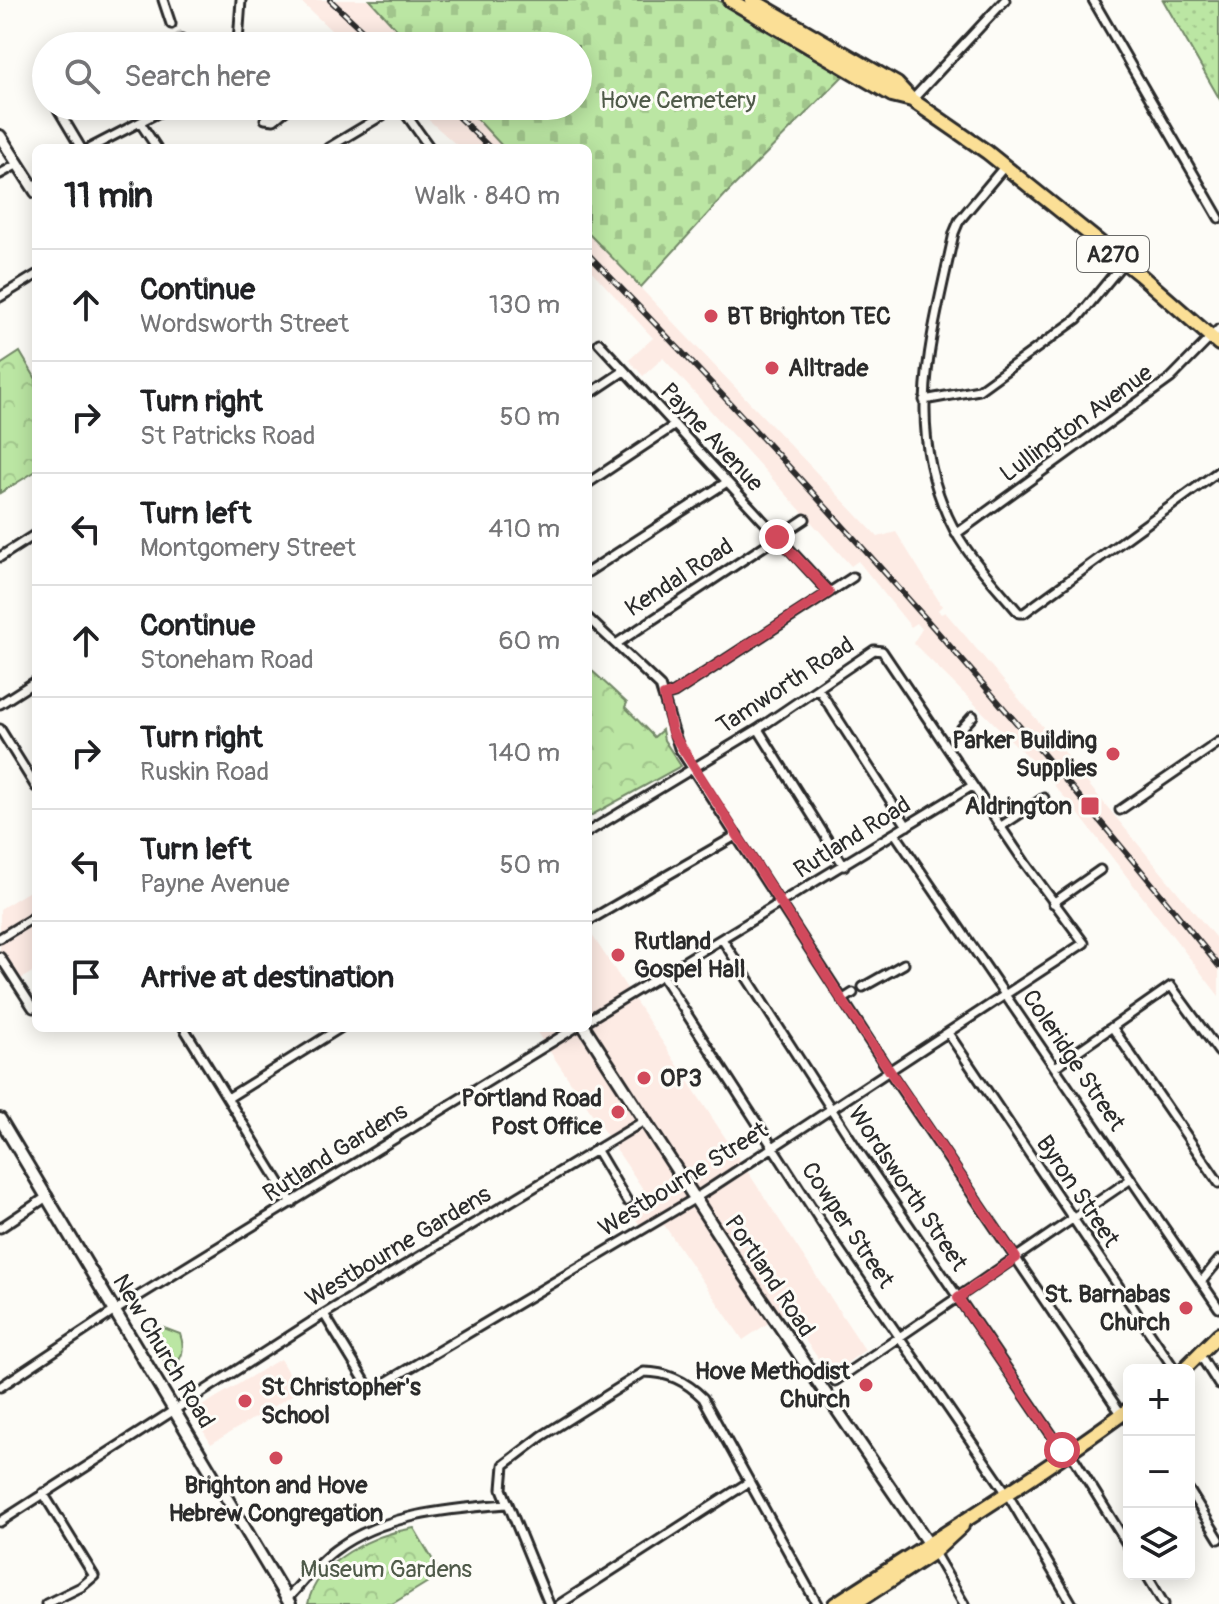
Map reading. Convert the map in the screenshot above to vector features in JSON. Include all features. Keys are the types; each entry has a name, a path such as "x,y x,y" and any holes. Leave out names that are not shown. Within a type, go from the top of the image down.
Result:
{"main road":[{"name":"A270","path":"730,0 892,95 912,100"},
{"name":"A270","path":"752,0 897,84 912,100 1004,167 1217,336"},
{"path":"1190,1364 1219,1334"},
{"path":"835,1604 859,1599 1123,1413"}],"street":[{"path":"171,24 164,2 174,0"},
{"path":"239,32 241,0"},
{"path":"912,100 1005,0"},
{"path":"1093,0 1219,218"},
{"path":"64,120 79,144"},
{"path":"98,144 148,120"},
{"path":"335,144 375,120"},
{"path":"409,120 427,144"},
{"path":"141,124 154,144"},
{"path":"0,136 32,183"},
{"path":"0,174 18,164"},
{"path":"1004,167 959,221 954,233 924,379 925,452 931,477 956,534 1019,613 1024,613 1219,471"},
{"path":"924,400 979,390 1077,319 1124,262"},
{"path":"0,297 32,277"},
{"name":"Lullington Avenue","path":"956,534 1171,378 1217,336"},
{"name":"Payne Avenue","path":"599,343 829,592"},
{"path":"592,392 624,371"},
{"path":"592,480 675,425"},
{"path":"592,569 727,482"},
{"name":"Kendal Road","path":"616,644 805,519"},
{"path":"0,557 32,537"},
{"path":"664,696 674,693 853,577"},
{"path":"592,622 655,677 664,696 672,732 694,769 889,1071 1123,1409"},
{"name":"Tamworth Road","path":"592,830 758,729 874,650 882,651 942,741"},
{"path":"0,704 32,684"},
{"path":"818,688 907,826"},
{"path":"961,729 973,716"},
{"path":"0,729 32,781"},
{"path":"758,729 844,866"},
{"path":"951,736 942,741 1053,903 1100,870"},
{"path":"1120,810 1219,742"},
{"name":"Rutland Road","path":"592,1017 972,786"},
{"path":"1000,827 1044,798"},
{"path":"592,919 737,835"},
{"name":"Coleridge Street","path":"896,835 1219,1308"},
{"name":"Westbourne Street","path":"324,1314 371,1391 694,1199 1084,943 1053,903"},
{"path":"0,938 32,918"},
{"name":"Wordsworth Street","path":"722,939 831,1109 1123,1538"},
{"path":"0,957 32,1006"},
{"path":"863,987 904,964"},
{"name":"Cowper Street","path":"661,974 772,1148 1008,1495 1072,1604"},
{"path":"1055,1067 1171,986 1219,1052"},
{"path":"842,1000 853,993"},
{"path":"1112,1027 1219,1183"},
{"path":"187,1032 292,1203"},
{"path":"228,1098 334,1032"},
{"name":"Rutland Gardens","path":"0,1387 116,1310 569,1032"},
{"name":"Portland Road","path":"588,1032 694,1199 931,1547"},
{"name":"Byron Street","path":"948,1033 1171,1364"},
{"name":"New Church Road","path":"0,1119 49,1196 289,1602"},
{"name":"Westbourne Gardens","path":"0,1522 324,1314 644,1121"},
{"path":"596,1149 627,1201"},
{"path":"835,1381 1131,1179"},
{"path":"0,1228 49,1196"},
{"path":"1201,1282 1219,1260"},
{"path":"1200,1355 1219,1385"},
{"path":"549,1604 507,1504 501,1473 509,1459 644,1372 672,1376 689,1385 703,1398 817,1604"},
{"path":"560,1604 749,1482"},
{"path":"43,1493 94,1576 86,1584 46,1604"},
{"path":"1195,1500 1219,1539"},
{"path":"289,1602 327,1556 370,1530 416,1516 507,1504"},
{"path":"931,1547 964,1604"},
{"path":"1150,1580 1164,1604"}],"shaded area":[{"path":"299,0 370,0 399,32 333,32"},
{"path":"429,120 478,120 500,144 456,144"},
{"path":"592,237 878,537 896,532 942,606 938,610 941,614 945,612 1072,761 1070,768 1075,768 1219,942 1219,996 1041,770 913,643 922,629 917,623 911,627 858,561 851,566 663,358 643,376 629,360 653,338 592,271"},
{"path":"32,889 32,972 14,983 0,960 0,909"},
{"path":"592,935 865,1350 830,1375 785,1312 743,1340 664,1225 646,1235 628,1207 647,1195 537,1032 592,1032"},
{"name":"St Christopher's School","path":"280,1359 299,1391 211,1444 192,1412"}],"green space":[{"name":"Hove Cemetery","path":"370,0 717,0 844,75 725,195 641,287 592,237 592,144 500,144 478,120 592,120 592,32 399,32"},
{"path":"1163,0 1219,0 1219,98"},
{"path":"20,352 32,372 32,473 0,493 0,365"},
{"path":"592,671 627,703 625,707 654,737 662,730 664,740 681,766 592,815"},
{"path":"156,1325 180,1334 182,1354 170,1371 145,1328"},
{"name":"Museum Gardens","path":"414,1528 441,1574 392,1604 308,1604 322,1574 335,1562 365,1543"}],"tunnel":[{"path":"171,24 176,32"},
{"path":"951,736 961,729"}],"railway":[{"path":"330,0 364,32"},
{"path":"461,120 486,144"},
{"path":"592,258 752,427 912,603 1068,783 1219,966"}],"place":[{"name":"BT Brighton TEC","path":"711,316"},
{"name":"Alltrade","path":"772,368"},
{"name":"Parker Building Supplies","path":"1113,754"},
{"name":"Aldrington","path":"1090,806"},
{"name":"Rutland Gospel Hall","path":"618,955"},
{"name":"OP3","path":"644,1078"},
{"name":"Portland Road Post Office","path":"618,1112"},
{"name":"St. Barnabas Church","path":"1186,1308"},
{"name":"Hove Methodist Church","path":"866,1385"},
{"name":"St Christopher's School","path":"245,1401"},
{"name":"Brighton and Hove Hebrew Congregation","path":"276,1458"}],"route":[{"path":"777,537 829,592 674,693 664,696 672,732 679,748 842,1000 1016,1258 958,1298 1062,1450"}]}
